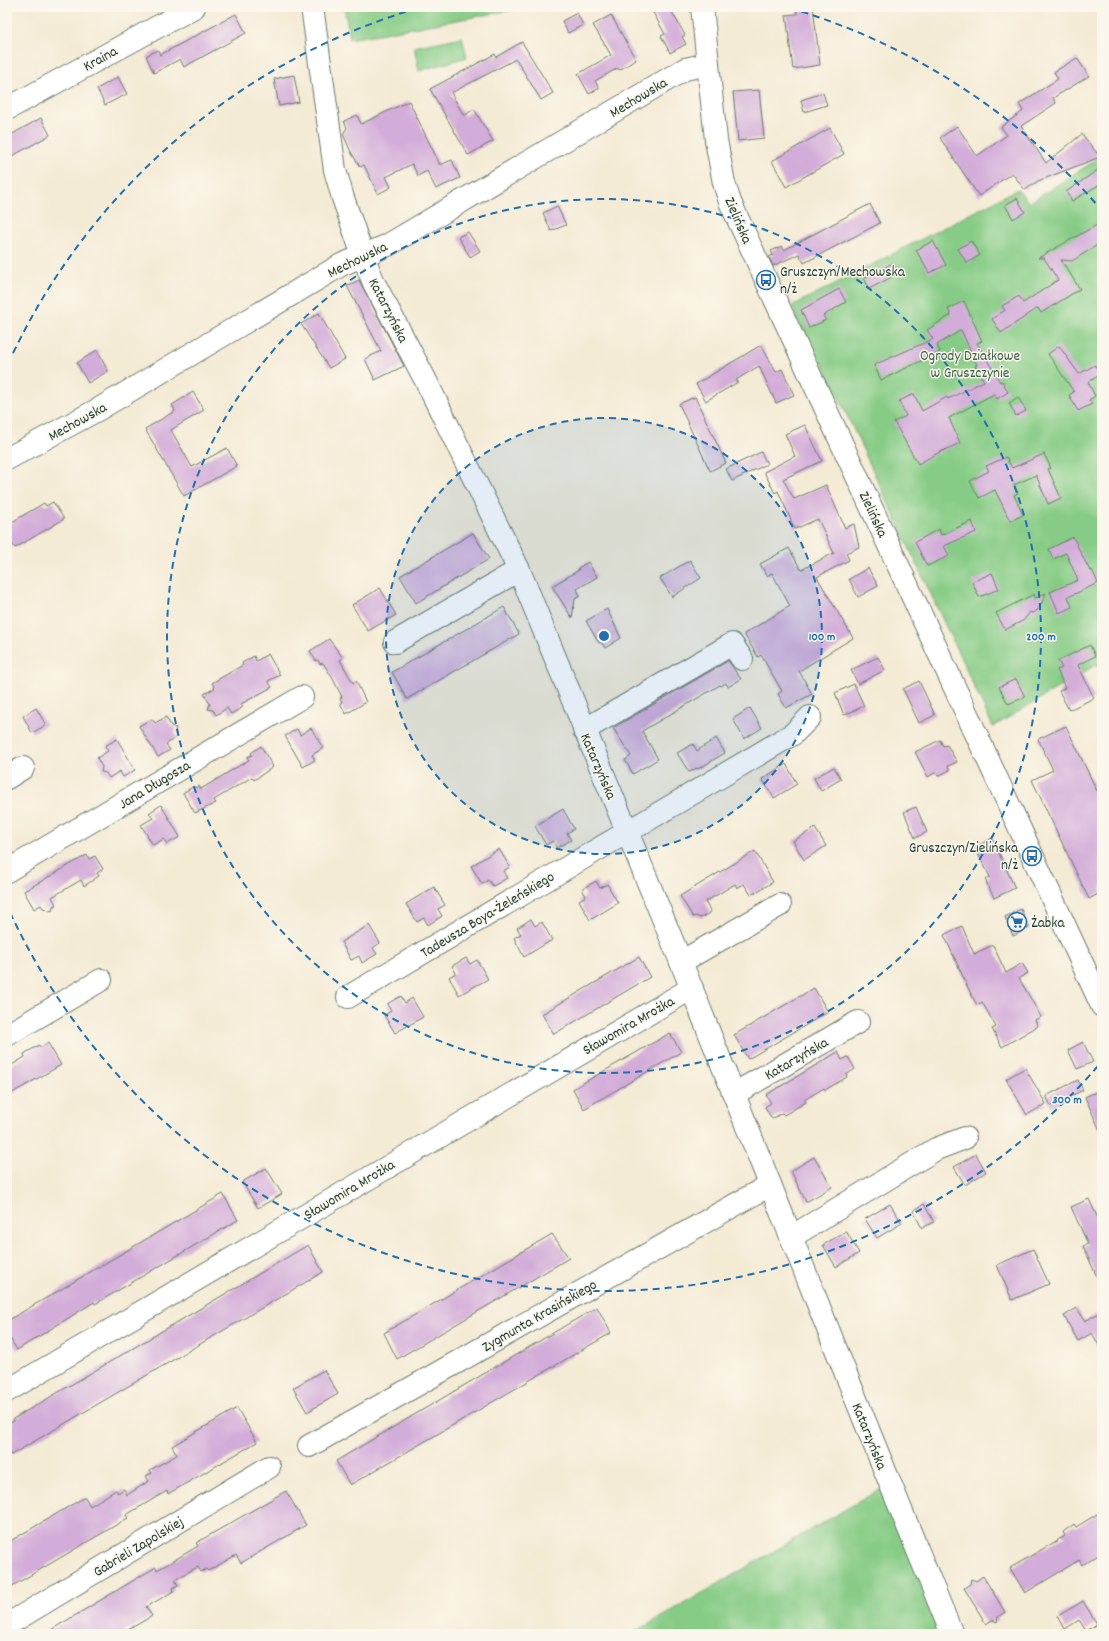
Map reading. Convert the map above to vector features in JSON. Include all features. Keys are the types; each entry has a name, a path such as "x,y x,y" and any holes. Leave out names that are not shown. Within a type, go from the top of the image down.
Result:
{"street":[{"name":"Kraina","path":"7,109 194,7"},
{"name":"Katarzyńska","path":"312,7 335,170 363,256 374,282 425,379 518,570 692,988 872,1439 952,1634"},
{"name":"Zielińska","path":"702,7 720,164 730,202 1102,1006"},
{"name":"Mechowska","path":"7,459 99,409 341,265 388,245 685,69 708,64"},
{"path":"395,642 518,570"},
{"path":"584,730 732,644 742,660"},
{"name":"Jana Długosza","path":"7,871 302,697"},
{"name":"Tadeusza Boya-Żeleńskiego","path":"348,997 626,831 793,734 810,717"},
{"path":"681,962 780,905"},
{"path":"7,1035 101,980"},
{"name":"Sławomira Mrożka","path":"7,1391 692,988"},
{"name":"Katarzyńska","path":"734,1094 858,1022"},
{"path":"791,1237 936,1149 964,1138"},
{"name":"Zygmunta Krasińskiego","path":"309,1446 770,1185"},
{"name":"Gabrieli Zapolskiej","path":"7,1625 269,1467"}],"green space":[{"path":"344,7 530,7 350,39"},
{"path":"462,37 467,57 419,71 414,47"},
{"name":"Ogrody Działkowe w Gruszczynie","path":"1102,156 1102,674 1097,664 993,727 822,362 818,365 792,306 1018,189 1029,203"},
{"path":"884,1487 945,1634 632,1634"}],"building":[{"path":"650,7 669,7 685,35 682,37 686,44 670,53 661,36 665,34"},
{"path":"796,7 813,7 820,65 793,69 786,15 797,14"},
{"path":"577,13 583,25 568,33 562,21"},
{"path":"236,14 246,33 184,67 180,59 154,73 146,56 158,50 160,55"},
{"path":"611,15 636,60 595,81 599,88 589,94 578,74 611,55 593,25"},
{"path":"522,42 553,93 541,100 516,59 451,93 464,116 474,109 493,141 468,155 430,89 495,54 496,57"},
{"path":"1077,58 1089,76 1053,98 1056,103 1021,126 1046,163 1082,134 1100,157 1038,181 1025,190 1012,173 979,196 940,138 957,126 977,156 1007,135 1001,127 1023,111 1019,104 1058,79 1054,72"},
{"path":"294,75 299,102 279,106 274,79"},
{"path":"118,77 127,94 105,105 97,89"},
{"path":"759,90 764,138 738,141 733,92"},
{"path":"823,93 827,105 804,112 801,100"},
{"path":"409,101 440,165 452,160 460,178 436,189 427,171 418,176 412,164 386,177 391,187 378,194 364,165 360,167 351,152 343,134 347,128 344,121 357,115 361,124"},
{"path":"41,118 50,135 7,159 7,137"},
{"path":"830,128 844,154 786,187 772,161"},
{"path":"1102,167 1102,183 1072,201 1066,192"},
{"path":"1017,198 1025,212 1013,219 1005,205"},
{"path":"870,204 880,223 804,263 799,254 773,266 769,257 773,255 771,251 782,246 784,250"},
{"path":"557,206 566,225 551,231 543,213"},
{"path":"1102,222 1102,242 1072,261 1061,260 1080,289 1041,313 1038,308 1001,333 992,319 1005,310 1002,306 1019,296 1023,303 1058,280 1044,258 1038,258"},
{"path":"468,232 480,251 470,257 458,237"},
{"path":"933,241 946,265 929,273 916,250"},
{"path":"971,241 980,255 967,263 958,249"},
{"path":"893,263 899,273 869,289 864,278"},
{"path":"359,280 404,366 375,380 365,359 381,351 347,286"},
{"path":"839,289 846,302 823,316 826,320 809,328 801,310"},
{"path":"964,301 982,341 977,343 1000,382 1002,381 1008,392 997,399 994,394 949,418 960,443 918,464 894,422 906,416 899,401 914,394 922,411 947,397 948,399 984,381 975,366 977,365 961,330 937,345 940,352 881,380 874,365 933,339 927,330 951,315 948,309"},
{"path":"319,313 345,359 329,368 301,324"},
{"path":"761,345 776,372 782,369 794,395 776,403 759,366 736,380 738,382 706,401 696,384"},
{"path":"1059,346 1079,374 1095,365 1100,375 1088,382 1095,396 1089,400 1092,404 1078,411 1069,395 1074,392 1048,354"},
{"path":"97,350 108,371 88,383 77,363"},
{"path":"193,392 204,410 171,430 192,467 227,448 237,466 184,496 145,429 175,411 172,405"},
{"path":"695,397 726,463 710,471 679,404"},
{"path":"1018,397 1026,411 1016,416 1009,403"},
{"path":"805,425 822,461 783,479 794,499 826,485 845,528 854,524 859,547 846,553 849,560 817,577 853,638 799,671 812,694 786,708 778,694 782,691 761,655 758,657 744,634 790,606 772,573 767,576 760,564 789,548 801,570 834,553 818,519 795,529 778,491 775,493 764,472 795,456 785,434"},
{"path":"761,452 767,464 732,481 726,469"},
{"path":"1044,454 1051,468 1048,469 1061,498 1048,504 1036,475 1014,485 1018,493 1014,495 1023,515 1010,521 995,490 979,498 970,481 989,471 986,466 1006,457 1012,468"},
{"path":"53,502 64,519 15,548 7,535 7,525 44,503 46,506"},
{"path":"972,521 976,532 944,546 949,556 927,566 915,542 939,529 941,535"},
{"path":"473,533 489,559 416,603 400,576"},
{"path":"1073,537 1090,571 1092,570 1098,583 1068,597 1072,607 1059,613 1050,592 1078,580 1066,553 1053,559 1049,549"},
{"path":"690,560 701,578 672,597 660,578"},
{"path":"588,562 597,577 577,589 580,596 575,599 572,618 552,586 579,570 578,568"},
{"path":"868,568 878,586 858,597 849,579"},
{"path":"992,573 999,589 979,597 972,582"},
{"path":"380,588 396,615 368,631 352,605"},
{"path":"1046,593 1039,609 1033,613 1030,612 1024,620 1005,630 996,613 1034,594 1035,598"},
{"path":"504,607 519,634 407,699 392,672"},
{"path":"607,609 621,638 605,648 601,642 599,643 586,621"},
{"path":"329,639 343,658 340,660 353,683 356,681 366,702 346,714 340,703 342,702 340,698 342,697 333,679 323,663 320,664 318,660 316,661 310,651"},
{"path":"1090,645 1095,656 1078,665 1094,698 1069,710 1059,691 1065,688 1057,670 1062,668 1058,661"},
{"path":"268,654 280,675 268,681 272,687 241,704 243,707 231,714 227,708 216,715 213,710 208,709 210,704 204,694 215,688 212,683 243,665 242,663 254,656 256,661"},
{"path":"878,657 885,670 858,684 851,670"},
{"path":"728,661 741,679 728,687 726,683 721,686 720,685 642,731 658,759 633,774 625,760 631,756 613,728"},
{"path":"1016,679 1025,697 1008,704 999,687"},
{"path":"919,681 935,715 919,723 903,689"},
{"path":"854,684 864,706 844,715 835,693"},
{"path":"36,708 46,725 32,733 23,716"},
{"path":"750,708 762,728 744,739 733,719"},
{"path":"166,717 171,726 176,728 175,733 177,737 166,744 170,750 158,757 139,726 152,719 155,723"},
{"path":"1066,726 1097,791 1102,789 1102,892 1089,899 1032,780 1053,770 1038,739"},
{"path":"311,728 323,748 312,755 315,760 303,767 285,736 297,729 300,735"},
{"path":"716,738 725,753 698,769 697,768 689,772 677,753 693,744 697,751"},
{"path":"117,739 135,770 123,777 120,771 109,778 106,773 101,772 102,767 97,758 108,751 105,746"},
{"path":"940,740 943,746 947,745 957,762 948,766 950,770 938,776 936,772 928,777 915,752"},
{"path":"261,746 273,767 254,780 252,777 214,800 216,803 195,813 183,793 194,786 195,788 199,786 201,789 249,760 247,757 252,755 251,753"},
{"path":"786,764 797,784 774,798 762,779"},
{"path":"834,767 841,779 821,791 814,778"},
{"path":"161,805 180,837 167,844 164,839 153,845 141,825 153,818 149,813"},
{"path":"916,807 927,832 915,838 904,812"},
{"path":"563,809 574,829 567,833 571,840 557,848 553,841 546,845 535,826"},
{"path":"815,828 826,846 804,860 793,841"},
{"path":"992,838 1015,888 994,898 985,879 990,877 975,847"},
{"path":"499,849 510,867 503,871 507,878 493,886 488,880 482,884 471,866"},
{"path":"755,851 773,882 751,895 744,884 737,888 735,884 705,902 711,912 701,918 696,916 693,917 680,896"},
{"path":"87,855 89,859 95,856 103,869 97,873 99,876 84,886 81,880 52,897 56,905 53,906 52,911 43,908 41,905 34,909 24,891"},
{"path":"596,881 600,888 607,884 618,903 590,920 579,900 586,896 582,889"},
{"path":"434,887 445,905 438,909 442,916 428,925 424,918 417,922 406,904"},
{"name":"Żabka","path":"1021,909 1029,928 1013,936 1005,917"},
{"path":"531,919 535,926 542,922 552,940 524,957 514,938 521,934 517,928"},
{"path":"369,925 380,943 373,948 377,954 362,963 359,956 351,960 341,942"},
{"path":"962,926 974,954 993,945 1006,973 1022,963 1028,973 1019,978 1041,1017 1035,1020 1038,1026 1002,1047 992,1029 996,1027 982,1002 977,1005 944,935"},
{"path":"639,957 650,977 554,1034 542,1014"},
{"path":"466,958 470,964 477,960 488,979 459,995 449,977 456,973 452,966"},
{"path":"814,988 828,1012 748,1059 734,1035"},
{"path":"401,996 405,1003 412,998 423,1017 395,1033 384,1015 391,1011 387,1004"},
{"path":"670,1033 681,1052 584,1109 573,1089"},
{"path":"1083,1042 1093,1062 1077,1069 1068,1050"},
{"path":"48,1043 61,1065 7,1096 7,1068 25,1057 24,1054 39,1045 41,1048"},
{"path":"838,1052 842,1060 848,1057 855,1069 846,1075 847,1077 804,1100 806,1102 784,1115 782,1113 772,1119 765,1107 771,1103 766,1095"},
{"path":"1025,1068 1046,1104 1027,1115 1006,1079"},
{"path":"1078,1080 1083,1090 1051,1106 1046,1096"},
{"path":"1102,1089 1102,1135 1085,1097"},
{"path":"976,1154 986,1172 965,1185 954,1167"},
{"path":"814,1157 832,1187 806,1202 791,1171"},
{"path":"266,1168 282,1194 258,1208 242,1182"},
{"path":"223,1194 238,1220 95,1304 94,1302 17,1350 7,1333 7,1321"},
{"path":"1089,1199 1102,1227 1102,1288 1083,1246 1088,1244 1071,1207"},
{"path":"890,1204 902,1223 877,1238 865,1219"},
{"path":"924,1204 934,1222 922,1228 913,1211"},
{"path":"846,1231 859,1253 836,1267 823,1245"},
{"path":"552,1234 569,1258 397,1359 384,1333"},
{"path":"308,1245 323,1272 11,1455 7,1448 7,1425 14,1421 13,1419"},
{"path":"1033,1249 1049,1284 1012,1300 997,1265"},
{"path":"597,1307 611,1333 350,1485 336,1461"},
{"path":"1077,1308 1085,1321 1102,1311 1102,1351 1092,1333 1078,1341 1064,1316"},
{"path":"324,1370 338,1394 307,1412 293,1388"},
{"path":"237,1408 257,1442 168,1494 167,1491 126,1515 128,1518 7,1589 7,1543 85,1497 90,1506 116,1490 118,1493 124,1489 127,1495 149,1481 146,1476 152,1473 150,1470 177,1455 172,1446"},
{"path":"286,1491 306,1525 241,1563 236,1555 208,1571 206,1569 201,1572 198,1567 186,1573 175,1580 178,1585 173,1588 174,1591 146,1607 152,1616 121,1634 44,1634 156,1567 157,1570 178,1558 198,1546 196,1543"},
{"path":"1102,1511 1102,1553 1082,1565 1079,1560 1025,1593 1010,1568 1065,1536 1063,1532 1074,1524 1076,1527"},
{"path":"983,1576 1005,1612 998,1617 997,1622 992,1620 986,1624 964,1588 970,1584 971,1579 976,1581"},
{"path":"1083,1601 1097,1624 1086,1631 1079,1620 1065,1629 1058,1616"}],"place":[{"name":"Gruszczyn/Mechowska n/ż","path":"766,280"},
{"name":"Gruszczyn/Zielińska n/ż","path":"1032,856"},
{"name":"Żabka","path":"1017,922"}]}
